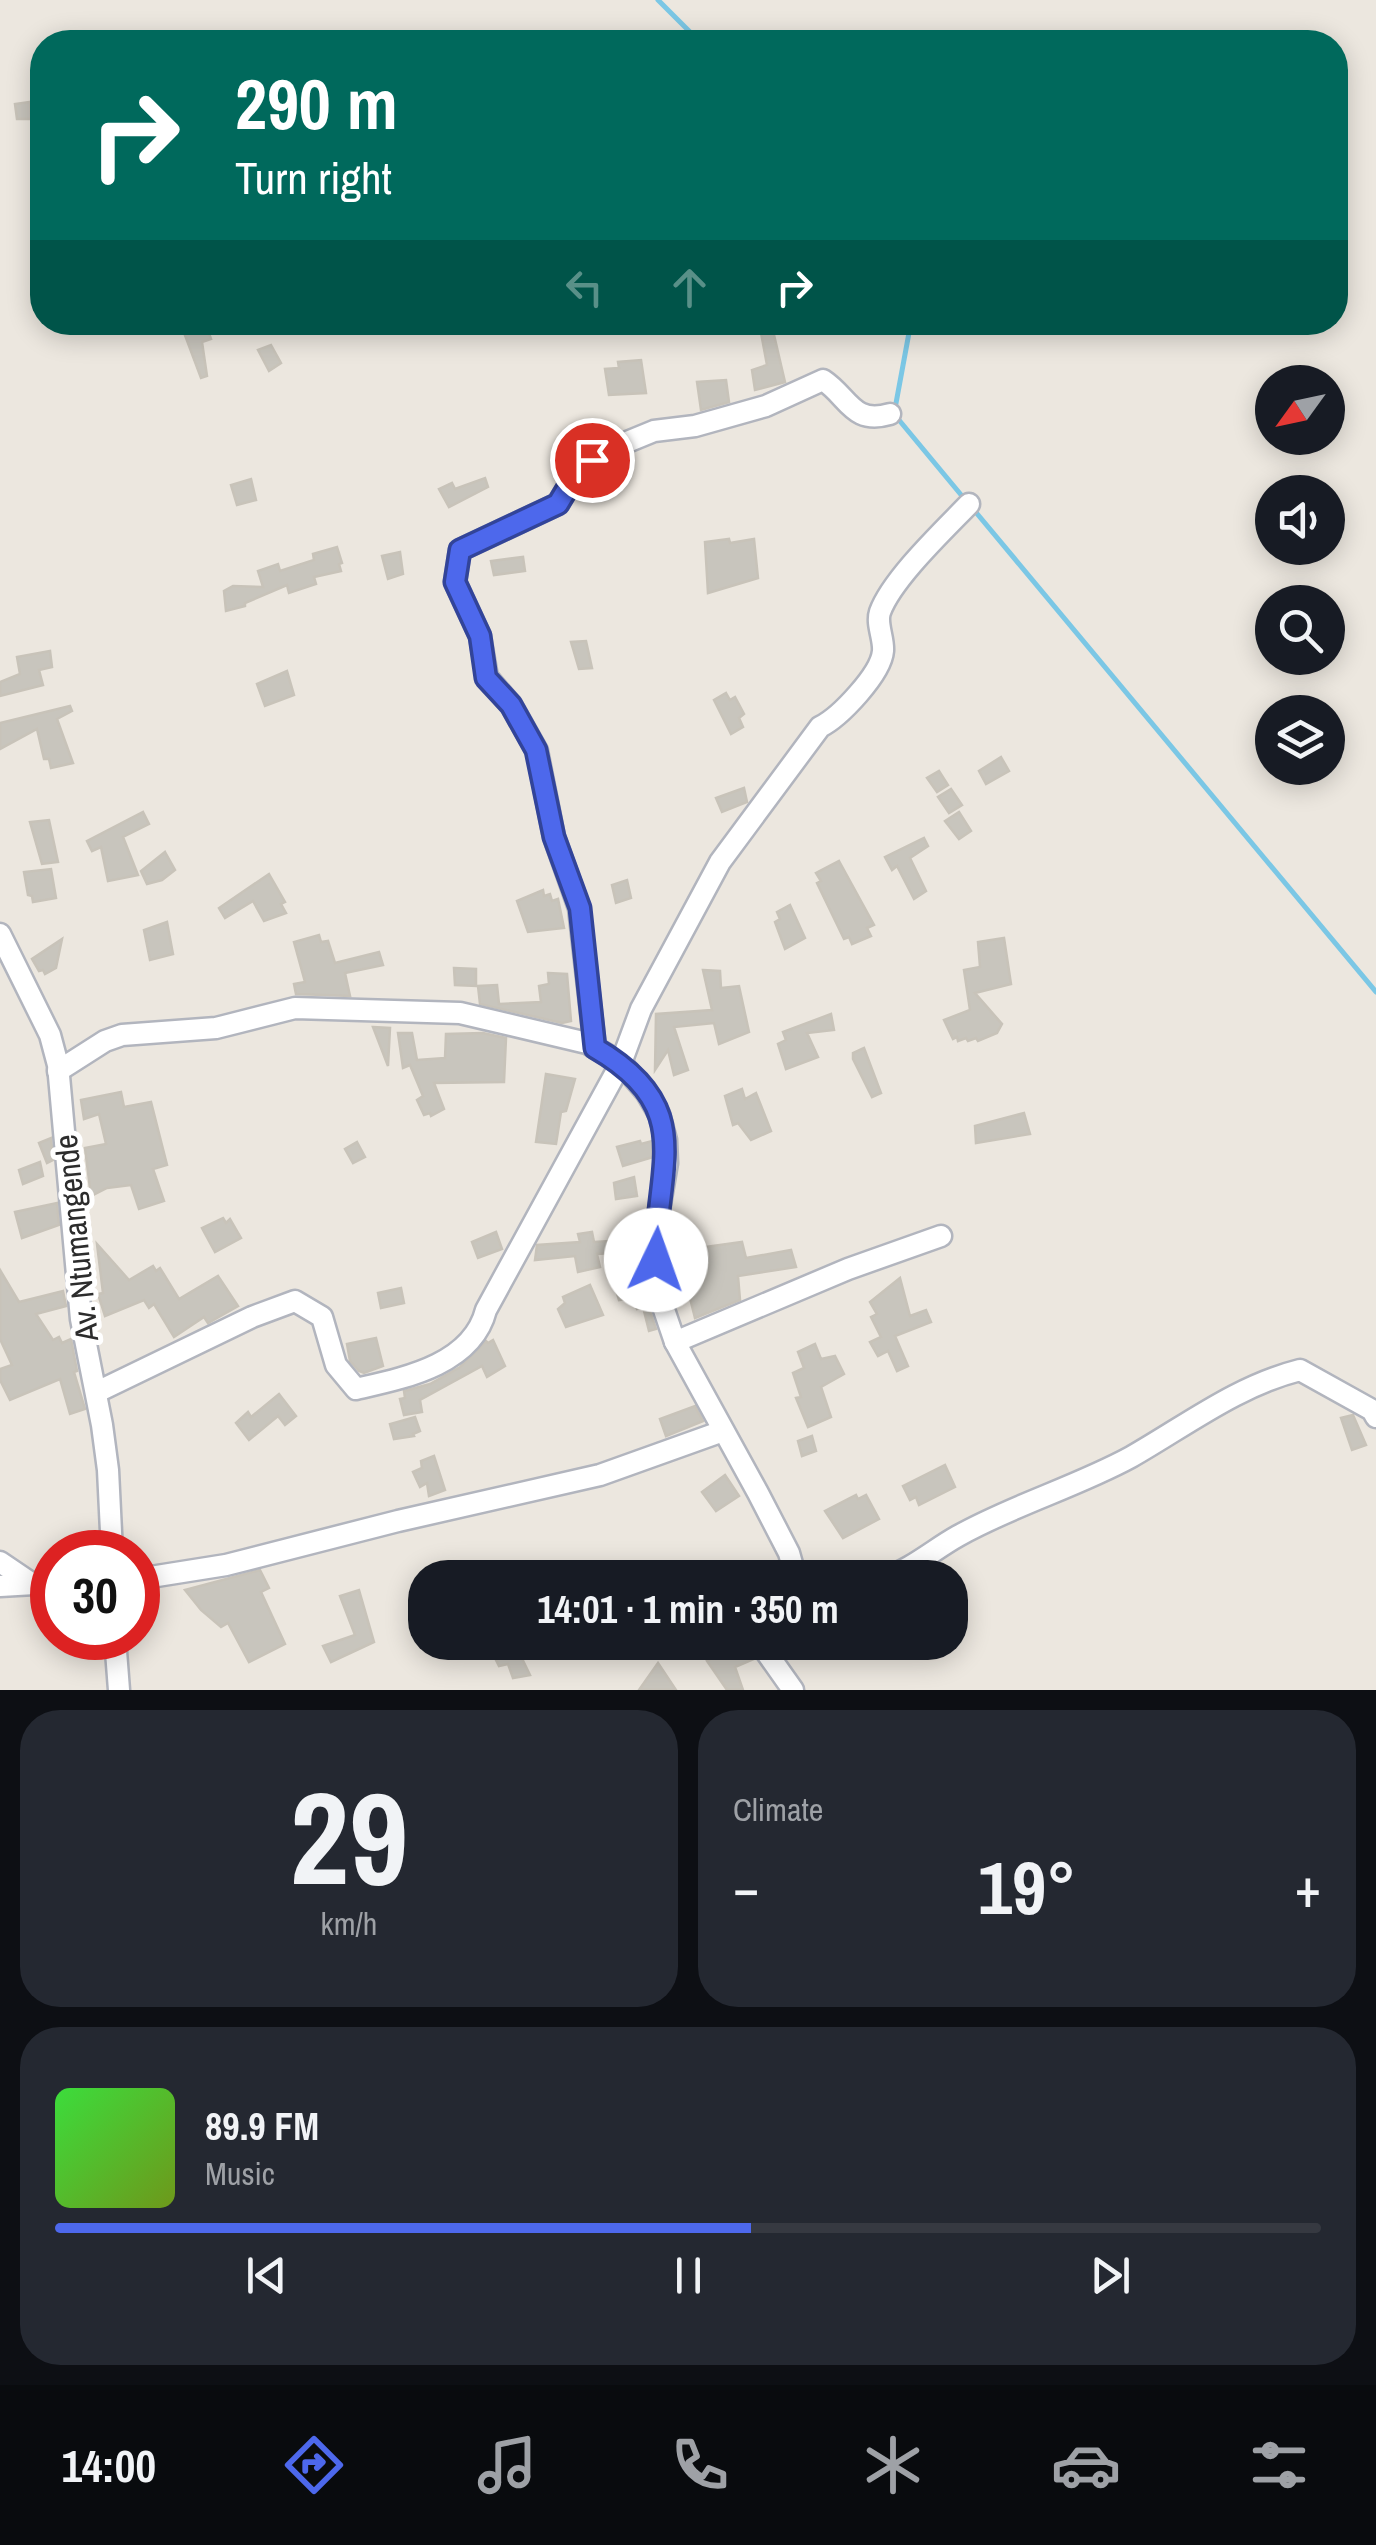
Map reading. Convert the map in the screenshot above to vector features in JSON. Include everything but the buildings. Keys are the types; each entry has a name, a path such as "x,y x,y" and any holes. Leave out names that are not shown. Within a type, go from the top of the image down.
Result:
{"street":[{"path":"595,1048 580,908 554,837 536,750 511,705 486,678 480,636 455,582 460,550 558,504 573,479 592,460 654,431 695,426 766,406 823,380 862,416 877,418 890,414"},
{"path":"97,1392 252,1317 295,1302 322,1316 336,1366 356,1388 410,1376 450,1358 481,1331 486,1310 621,1063 640,1009 720,862 820,727 834,720 876,670 883,651 879,613 912,564 969,504"},
{"name":"Av. Ntumangende","path":"0,934 50,1035 58,1071 81,1319 97,1392 108,1470 111,1530"},
{"path":"58,1071 105,1040 122,1035 216,1028 296,1008 460,1012 587,1043 621,1063 659,1114 666,1140 656,1260 660,1298 674,1342 791,1560"},
{"path":"674,1342 848,1269 940,1236"},
{"path":"920,1560 960,1535 1131,1457 1205,1410 1269,1378 1300,1370 1372,1410 1376,1417"},
{"path":"160,1576 226,1565 600,1475 723,1431"},
{"path":"0,1562 30,1582"},
{"path":"0,1586 30,1583"},
{"path":"117,1660 119,1690"},
{"path":"772,1660 793,1690"}],"waterway":[{"path":"658,0 688,30"},
{"path":"909,335 894,414 967,502"},
{"path":"974,510 1376,992"}],"route":[{"path":"592,460 573,479 558,504 460,550 455,582 480,636 486,678 511,705 536,750 554,837 580,908 595,1048 621,1063 659,1114 667,1163 656,1228 656,1260"}]}
